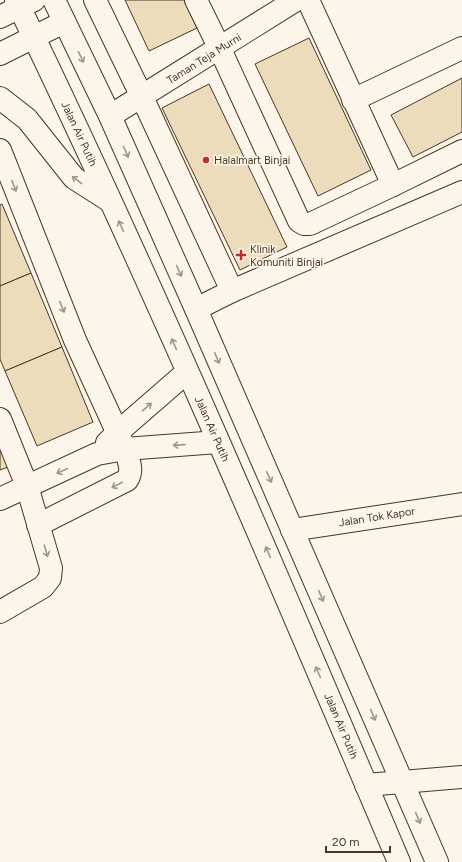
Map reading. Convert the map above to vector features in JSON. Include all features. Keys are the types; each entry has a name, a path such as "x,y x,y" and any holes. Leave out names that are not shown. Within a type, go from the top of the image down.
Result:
{"main road":[{"path":"54,0 110,116 196,309 437,862"},
{"path":"95,0 142,97 232,291"},
{"path":"196,0 299,220 304,224 310,224 462,151"},
{"name":"Taman Teja Murni","path":"110,116 220,49 296,0"},
{"path":"308,0 393,185"},
{"name":"Jalan Air Putih","path":"17,6 110,201 261,537 399,862"},
{"path":"0,54 64,22"},
{"path":"353,100 462,48"},
{"path":"0,98 27,119 74,178 110,201"},
{"path":"0,150 75,340 121,441 131,468 131,474 127,480 38,525"},
{"path":"196,309 232,291 462,192"},
{"path":"0,498 97,454 121,441 187,372"},
{"path":"0,419 27,486 51,568 50,578 43,587 0,612"},
{"path":"121,441 218,442"},
{"name":"Jalan Tok Kapor","path":"292,530 462,504"},
{"path":"366,785 462,777"}],"building":[{"path":"125,0 184,0 197,28 149,51"},
{"path":"309,38 371,170 318,196 255,64"},
{"path":"462,78 462,132 413,157 391,115"},
{"path":"209,84 287,247 240,270 162,108"},
{"path":"2,204 31,273 0,286 0,205"},
{"path":"31,273 62,347 5,371 0,359 0,286"},
{"path":"62,347 93,422 37,446 5,371"},
{"path":"0,442 8,467 0,470"}],"place":[{"name":"Halalmart Binjai","path":"206,160"},
{"name":"Klinik Komuniti Binjai","path":"241,255"}]}
